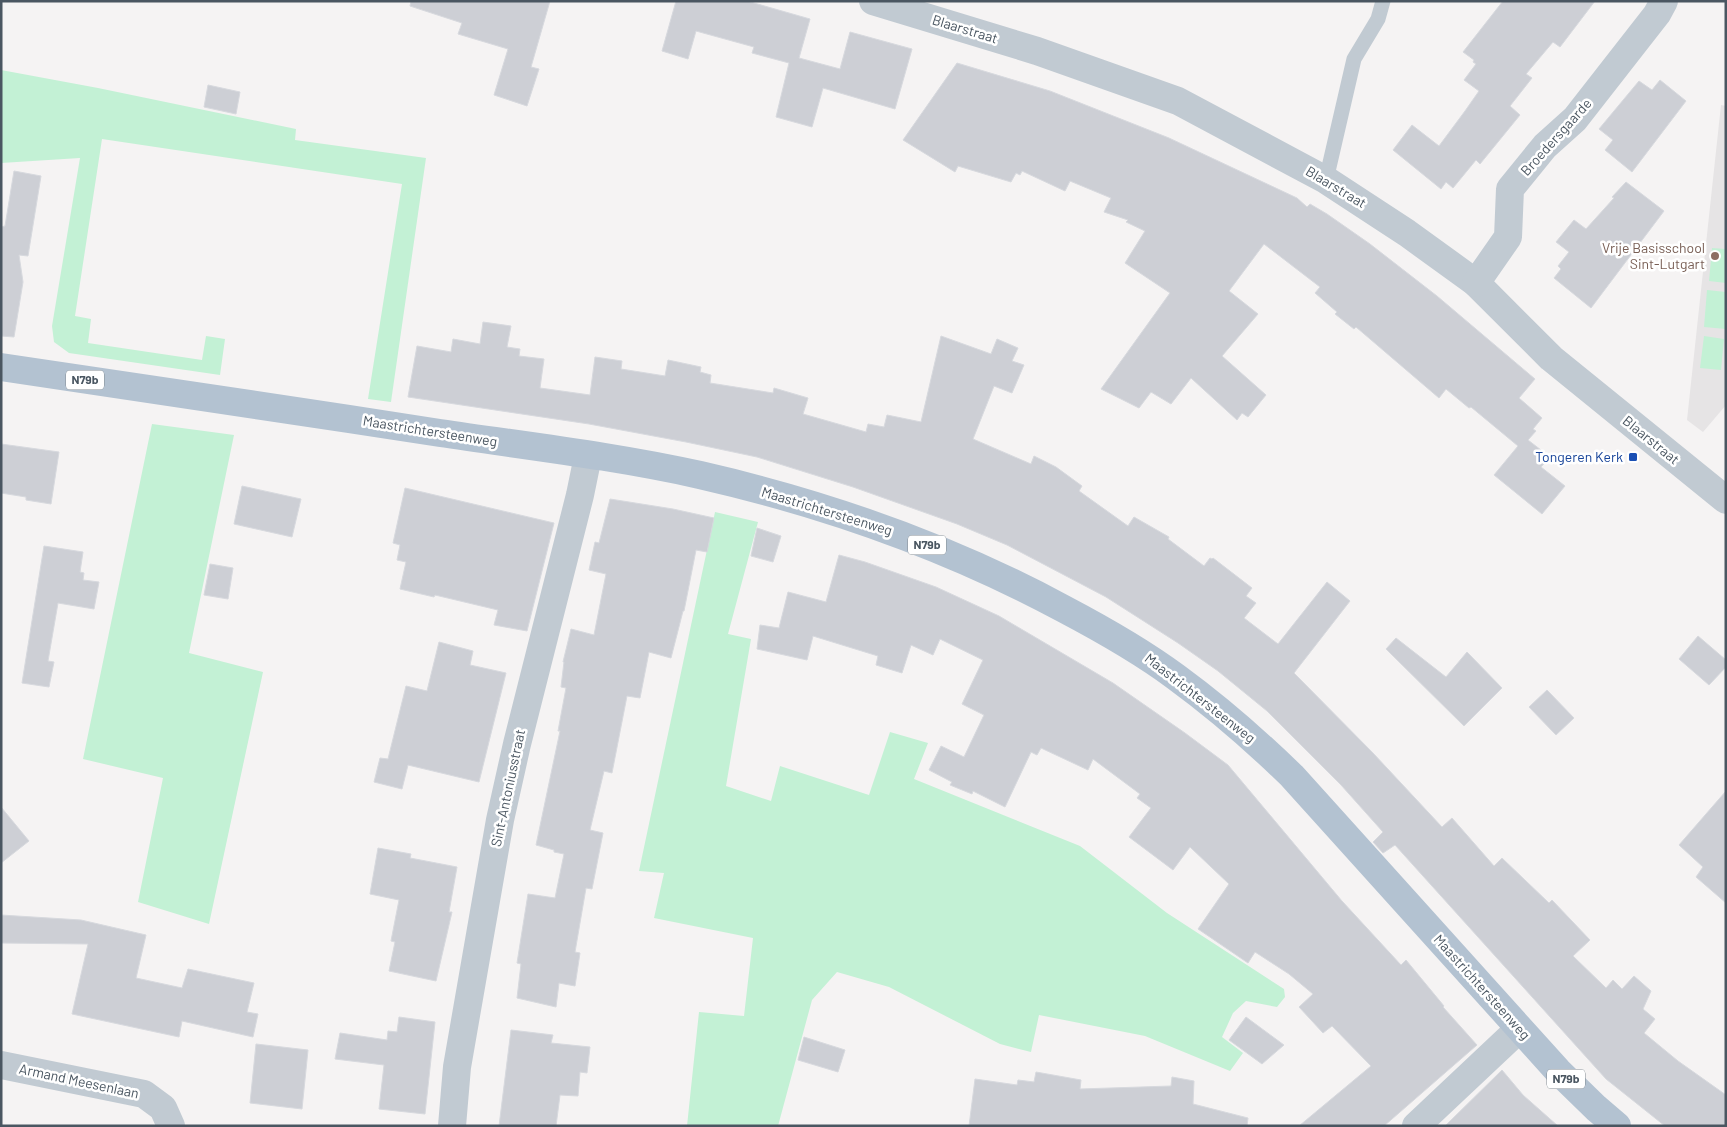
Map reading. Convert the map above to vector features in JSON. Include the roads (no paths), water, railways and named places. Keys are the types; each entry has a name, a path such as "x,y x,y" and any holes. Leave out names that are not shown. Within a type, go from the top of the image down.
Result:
{"main road":[{"name":"Maastrichtersteenweg","path":"1,367 696,474 798,500 947,552 1000,576 1131,646 1174,675 1256,741 1292,776 1558,1071 1617,1126"}],"street":[{"name":"Blaarstraat","path":"873,1 1037,52 1178,101 1326,180 1407,233 1476,283 1551,358 1726,500"},
{"name":"Broedersgaarde","path":"1476,283 1508,236 1510,189 1544,146 1575,119 1657,14 1664,1"},
{"name":"Sint-Antoniusstraat","path":"452,1126 457,1067 500,820 588,456"},
{"path":"1416,1126 1519,1029"},
{"name":"Armand Meesenlaan","path":"1,1065 144,1094 163,1108 171,1126"}],"lane":[{"path":"1326,180 1354,59 1378,19 1383,1"}],"place":[{"name":"Vrije Basisschool Sint-Lutgart","path":"1715,256"},
{"name":"Tongeren Kerk","path":"1633,457"}]}
